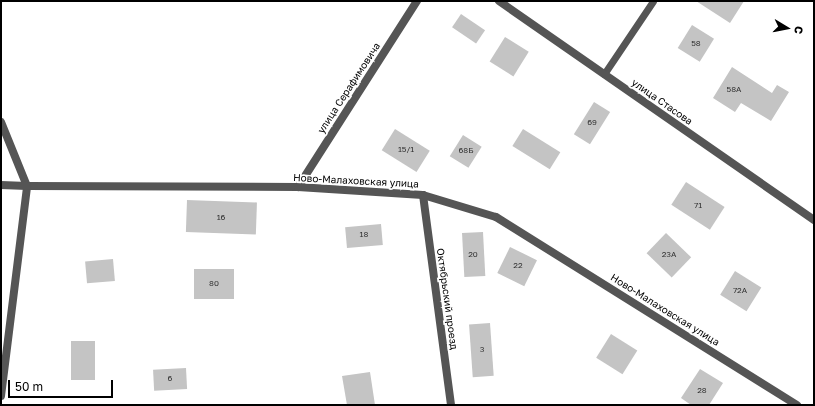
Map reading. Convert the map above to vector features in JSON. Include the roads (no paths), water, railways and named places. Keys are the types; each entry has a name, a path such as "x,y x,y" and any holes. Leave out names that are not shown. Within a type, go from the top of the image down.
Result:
{"street":[{"name":"улица Серафимовича","path":"298,187 417,1"},
{"name":"улица Стасова","path":"499,1 814,220"},
{"path":"1,122 27,186 1,396"},
{"name":"Ново-Малаховская улица","path":"1,185 298,187 423,195 496,217 797,405"},
{"name":"Октябрьский проезд","path":"423,195 451,405"}],"lane":[{"path":"604,74 653,1"}]}
